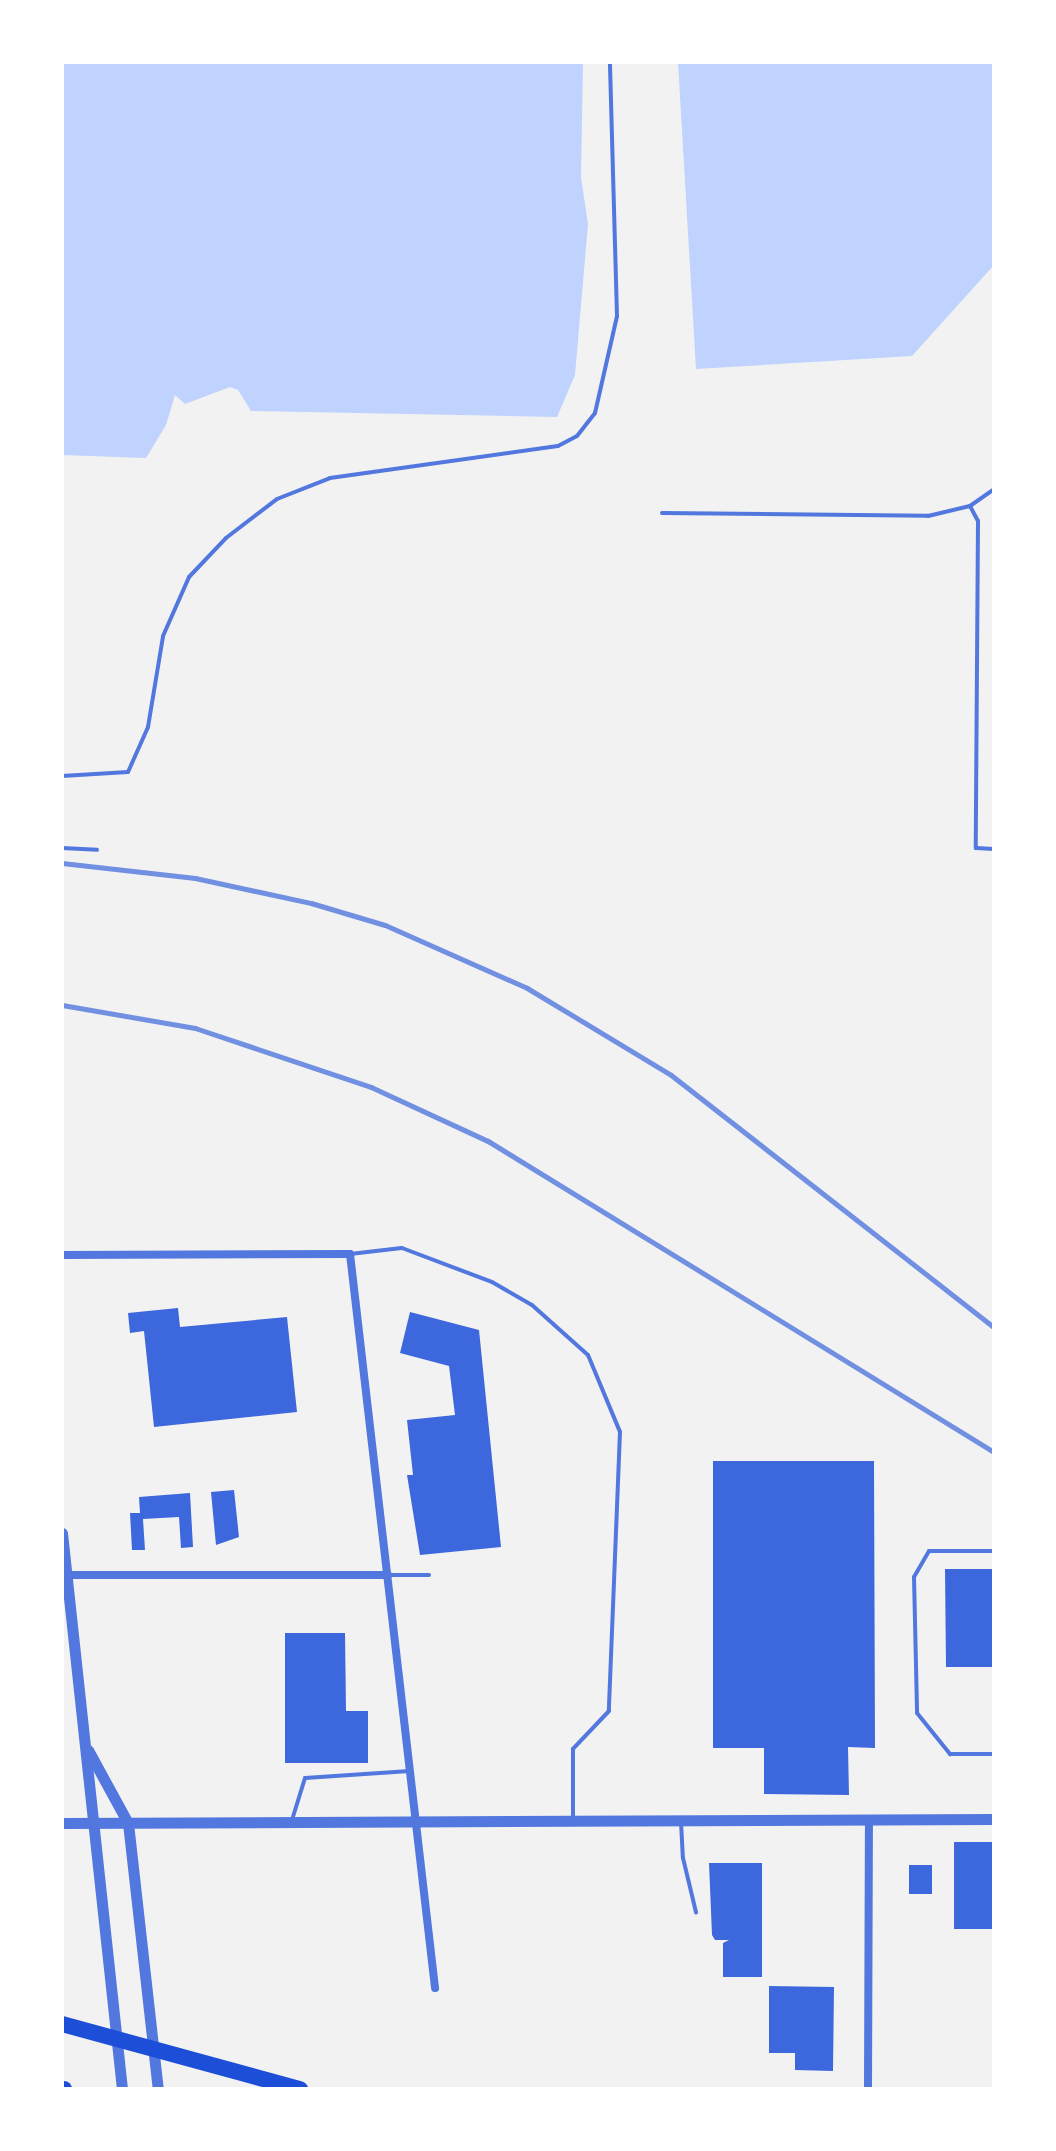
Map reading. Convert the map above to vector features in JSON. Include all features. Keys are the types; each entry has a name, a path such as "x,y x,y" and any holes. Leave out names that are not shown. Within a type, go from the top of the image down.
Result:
{"highway":[{"path":"65,2024 300,2089"}],"street":[{"path":"62,1255 350,1254 435,1988"},
{"path":"62,1533 64,1575 122,2089"},
{"path":"64,1575 388,1575"},
{"path":"84,1743 128,1823 158,2089"},
{"path":"62,1823 994,1819"},
{"path":"868,2089 869,1820"}],"lane":[{"path":"62,776 128,772 148,727 163,636 189,577 226,538 277,499 330,478 558,446 577,436 595,413 617,316 610,62"},
{"path":"662,513 928,516 970,506 994,489"},
{"path":"970,506 978,521 976,848 994,849"},
{"path":"62,848 97,850"},
{"path":"350,1254 402,1248 492,1282 532,1305 588,1355 620,1432 609,1711 573,1749 573,1820"},
{"path":"994,1551 929,1551 914,1577 917,1713 950,1754 994,1754"},
{"path":"388,1575 429,1575"},
{"path":"292,1822 305,1778 410,1771"},
{"path":"681,1820 683,1858 696,1912"}],"water":[{"path":"62,62 583,62 581,177 588,224 575,375 557,417 251,411 238,390 230,387 185,404 175,395 166,425 146,458 62,455"},
{"path":"678,62 994,62 994,265 912,356 696,369"}],"building":[{"path":"178,1308 180,1327 287,1317 297,1412 154,1427 144,1331 130,1333 128,1313"},
{"path":"410,1312 479,1330 501,1547 420,1555 407,1475 413,1475 407,1420 455,1415 449,1366 400,1353"},
{"path":"713,1461 874,1461 875,1748 848,1747 849,1795 764,1794 764,1748 713,1748"},
{"path":"234,1490 239,1537 216,1545 211,1492"},
{"path":"190,1493 193,1547 181,1548 179,1517 143,1519 145,1550 132,1550 130,1513 140,1513 139,1497"},
{"path":"945,1569 994,1569 994,1667 946,1667"},
{"path":"285,1633 345,1633 346,1711 368,1711 368,1763 285,1763"},
{"path":"954,1842 994,1842 994,1929 954,1929"},
{"path":"709,1863 762,1863 762,1977 723,1977 723,1943 729,1940 715,1940 712,1935"},
{"path":"909,1865 932,1865 932,1894 909,1894"},
{"path":"769,1986 834,1987 833,2071 795,2070 795,2053 769,2053"}],"railway":[{"path":"62,863 195,878 311,903 385,925 527,988 671,1075 994,1327"},
{"path":"62,1005 195,1028 371,1087 488,1141 994,1452"}]}
